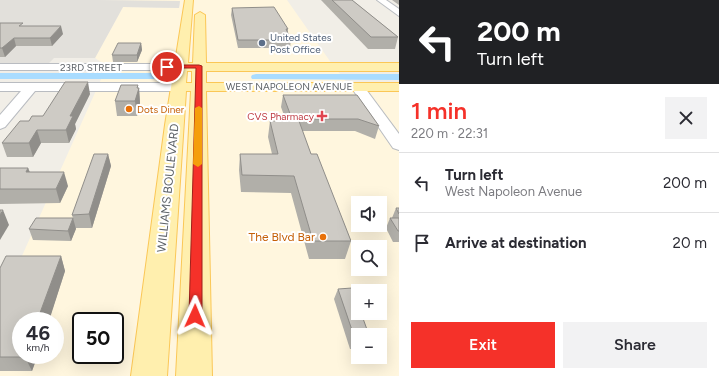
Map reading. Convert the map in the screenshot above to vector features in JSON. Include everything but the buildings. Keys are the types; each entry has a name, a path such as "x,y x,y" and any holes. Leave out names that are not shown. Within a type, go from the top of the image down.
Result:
{"main road":[{"name":"WILLIAMS BOULEVARD","path":"189,0 186,80 194,376"},
{"name":"WILLIAMS BOULEVARD","path":"149,376 186,80 199,66 197,3"},
{"name":"WEST NAPOLEON AVENUE","path":"199,66 399,67"},
{"path":"260,66 239,70 231,75 236,80 261,87"},
{"name":"WEST NAPOLEON AVENUE","path":"186,80 261,87 399,87"}],"street":[{"path":"381,0 399,13"},
{"name":"23RD STREET","path":"0,67 186,80"},
{"name":"23RD STREET","path":"0,87 186,80"},
{"path":"0,124 31,87"},
{"path":"357,87 399,145"}],"shaded area":[{"path":"0,0 180,1 179,8 123,7 95,58 54,58 47,65 0,65"},
{"path":"98,0 287,0 332,64 353,90 399,90 399,376 0,376 0,305 107,66 95,58 123,7 179,8 180,2"}],"waterway":[{"path":"0,76 167,76"},
{"path":"256,77 399,77"}],"slow traffic":[{"path":"198,164 199,108"}],"place":[{"name":"United States Post Office","path":"262,43"},
{"name":"Dots Diner","path":"129,109"},
{"name":"CVS Pharmacy","path":"322,116"},
{"name":"The Blvd Bar","path":"323,237"}],"route":[{"path":"167,67 199,66 195,316"}]}
